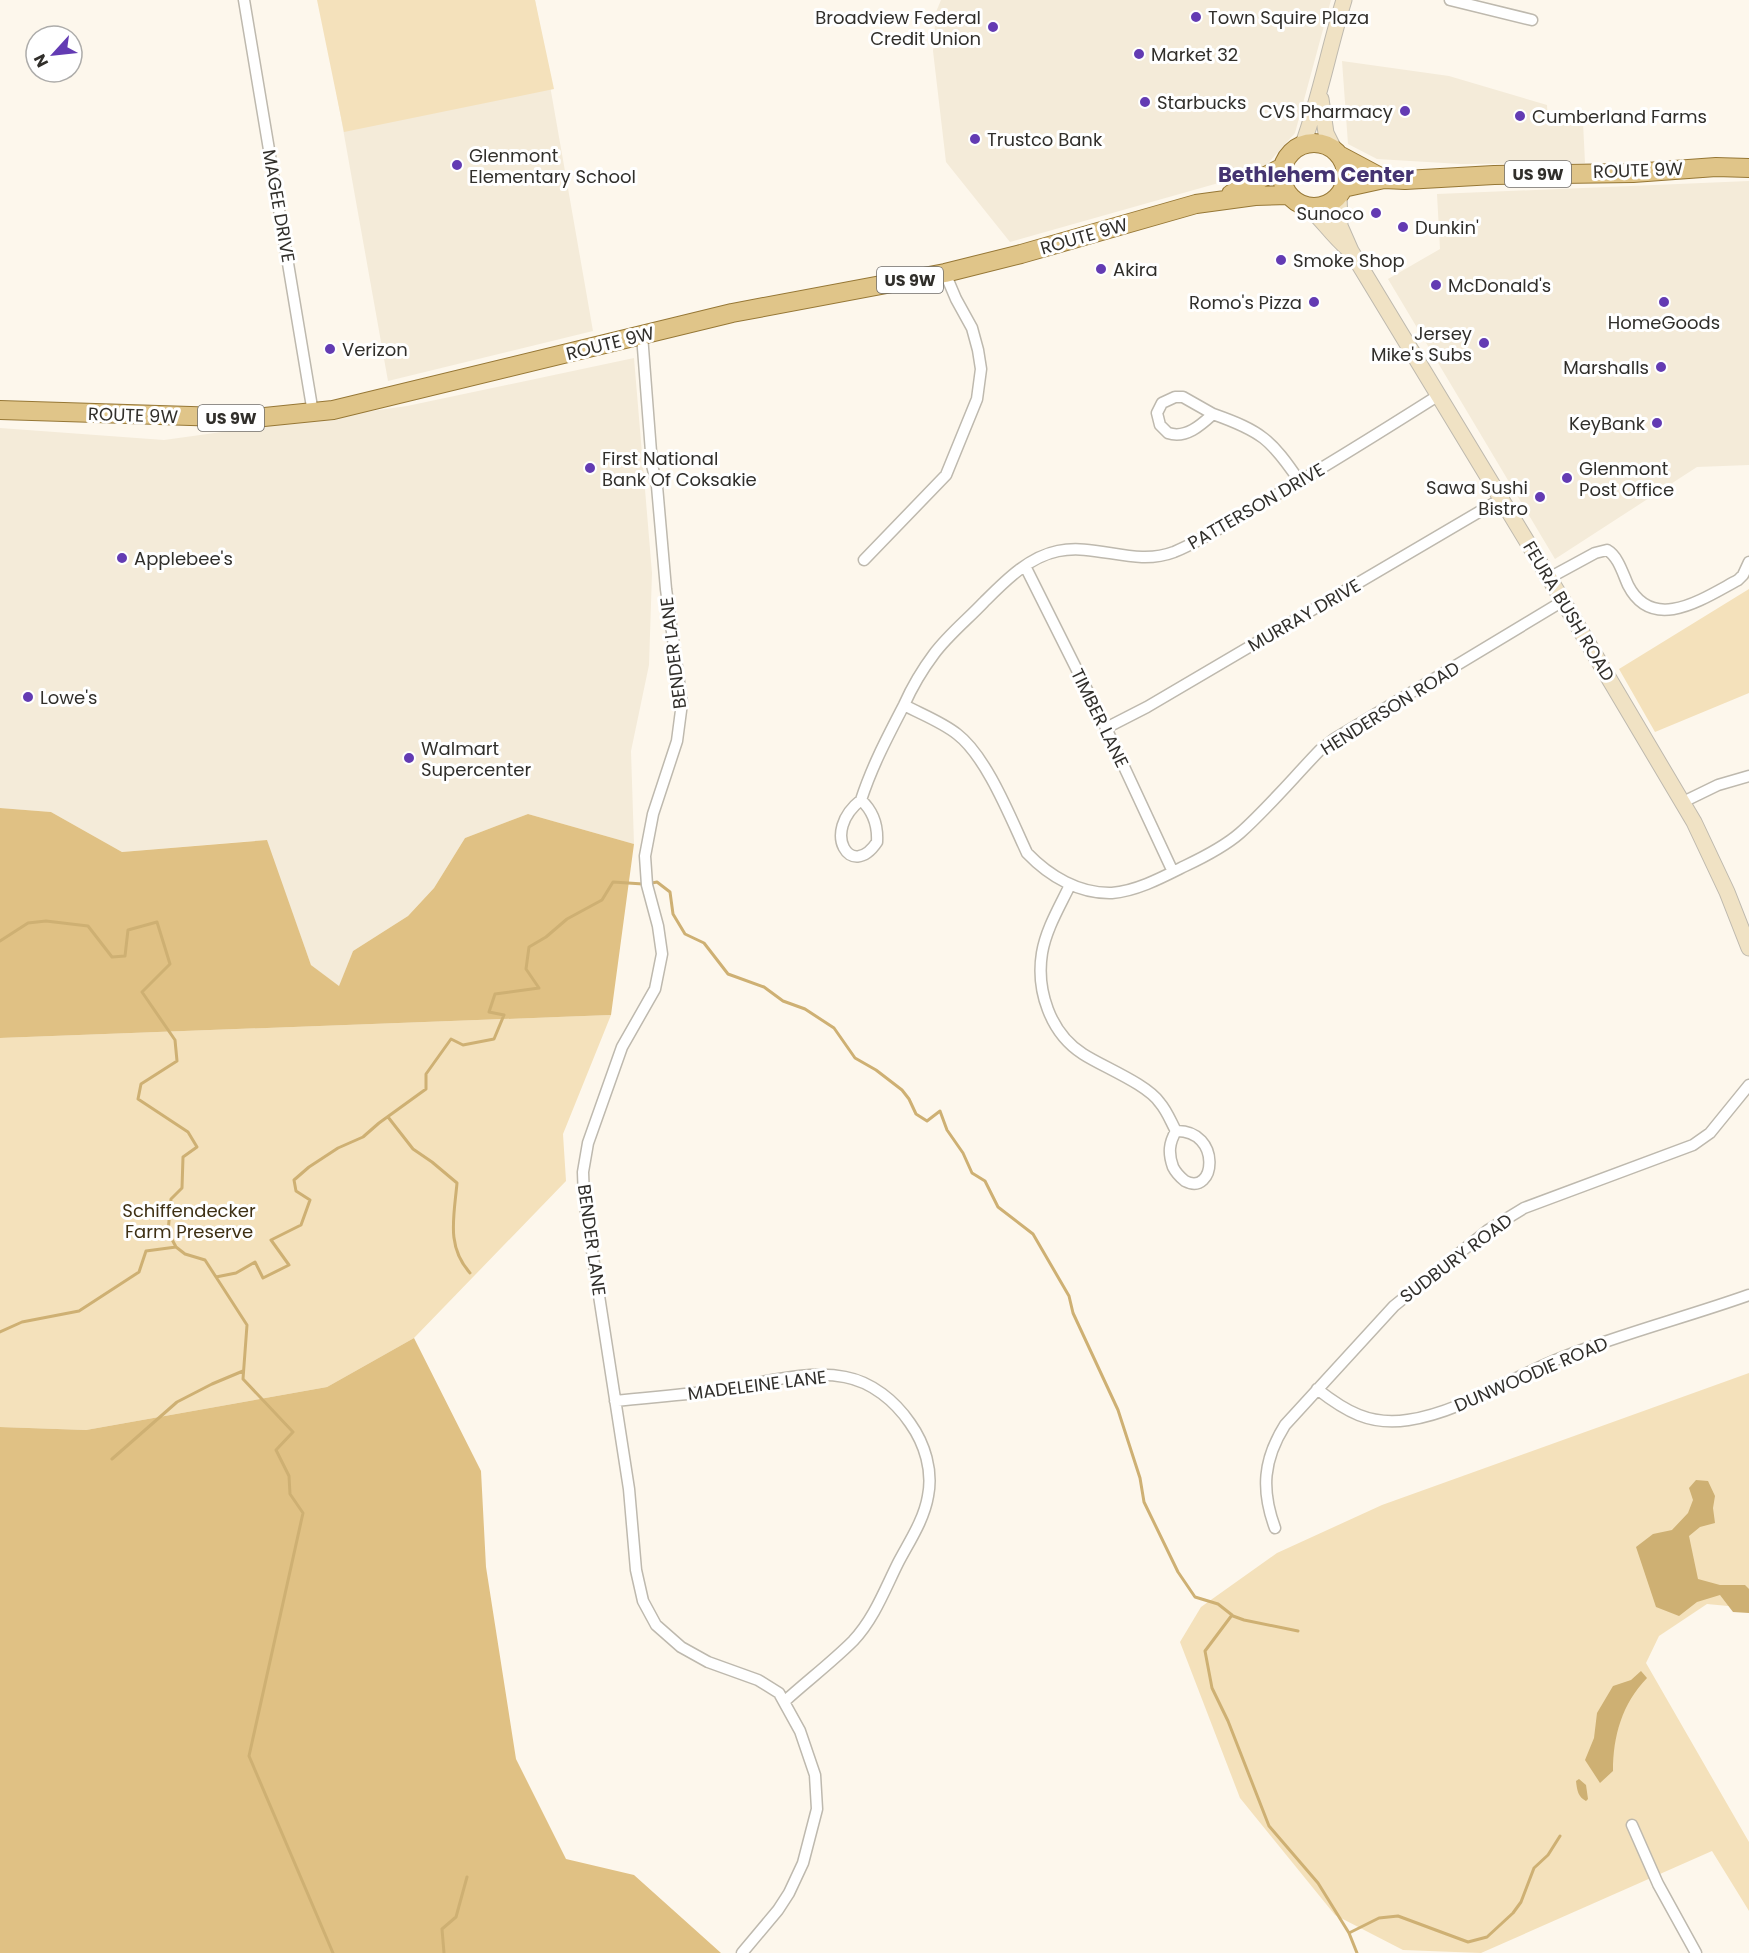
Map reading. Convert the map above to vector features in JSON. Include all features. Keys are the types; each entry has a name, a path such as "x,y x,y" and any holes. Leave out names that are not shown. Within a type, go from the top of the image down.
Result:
{"main road":[{"path":"1303,144 1344,0"},
{"path":"1320,86 1326,133 1337,153 1345,171 1341,191 1324,205 1306,205 1289,195 1284,186 1283,167 1294,150 1303,144 1320,143 1337,153"},
{"name":"ROUTE 9W","path":"1337,153 1384,178"},
{"name":"ROUTE 9W","path":"1212,202 1283,167"},
{"name":"ROUTE 9W","path":"1341,191 1384,178 1405,180 1723,167 1749,168"},
{"name":"FEURA BUSH ROAD","path":"1341,191 1340,226 1351,251 1683,802 1727,892 1749,948"},
{"name":"ROUTE 9W","path":"0,410 210,418 313,413 372,402 732,313 945,273 1212,202 1289,195"},
{"name":"FEURA BUSH ROAD","path":"1306,205 1351,251"}],"street":[{"name":"MAGEE DRIVE","path":"244,0 313,413"},
{"path":"1450,0 1532,20"},
{"path":"864,560 946,475 977,399 981,369 978,350 972,328 945,273"},
{"name":"BENDER LANE","path":"642,335 652,465 657,486 663,556 682,703 677,741 653,814 645,856 647,885 662,945 661,967 655,989 626,1038 618,1057 585,1152 583,1172 587,1230 600,1298 630,1496 640,1592 649,1614 666,1635 688,1652 764,1683 778,1693 785,1701 800,1731 813,1765 818,1792 816,1816 807,1853 789,1893 772,1919 742,1953"},
{"name":"PATTERSON DRIVE","path":"861,800 870,809 876,821 878,842 867,853 859,856 851,855 845,850 841,843 841,828 850,810 861,800 869,773 912,686 934,653 998,588 1025,566 1042,556 1058,551 1079,549 1147,558 1171,553 1193,544 1300,482 1439,395"},
{"path":"1213,414 1200,426 1174,435 1164,430 1157,413 1162,403 1180,396 1193,401 1213,414 1246,426 1259,433 1284,457 1300,482"},
{"name":"MURRAY DRIVE","path":"1106,728 1157,701 1501,499"},
{"path":"1550,578 1595,553 1607,550 1615,558 1631,592 1638,600 1647,607 1658,611 1668,611 1684,606 1738,580 1749,562"},
{"name":"TIMBER LANE","path":"1025,566 1106,728 1173,872"},
{"name":"HENDERSON ROAD","path":"904,705 957,734 969,746 980,761 1028,853 1047,872 1070,885 1112,893 1140,887 1208,855 1239,833 1320,750 1334,739 1563,601"},
{"path":"1683,802 1718,785 1749,776"},
{"path":"1070,885 1051,925 1042,951 1041,981 1048,1012 1061,1034 1080,1052 1137,1084 1159,1101 1176,1131"},
{"name":"SUDBURY ROAD","path":"1275,1528 1265,1493 1270,1456 1278,1436 1285,1425 1394,1305 1488,1230 1524,1208 1693,1145 1710,1132 1749,1085"},
{"path":"1176,1131 1194,1134 1209,1153 1209,1170 1205,1178 1198,1183 1189,1183 1182,1179 1173,1165 1170,1147 1176,1131"},
{"name":"DUNWOODIE ROAD","path":"1317,1389 1340,1407 1355,1415 1385,1421 1408,1420 1478,1397 1528,1371 1572,1353 1749,1295"},
{"name":"MADELEINE LANE","path":"615,1401 717,1390 822,1374 847,1377 866,1384 886,1396 903,1413 917,1433 925,1453 929,1477 928,1496 921,1518 869,1621 854,1640 785,1701"},
{"path":"1632,1825 1658,1884 1696,1953"}],"shaded area":[{"name":"Glenmont Elementary School","path":"320,0 535,0 593,331 388,381"},
{"path":"941,0 1331,0 1295,133 1261,171 1010,242 946,162 933,51 936,12"},
{"path":"1342,61 1449,76 1547,105 1548,123 1583,122 1585,163 1461,164 1377,159 1348,144"},
{"path":"1749,181 1749,465 1697,467 1555,559 1388,279 1440,249 1437,194"},
{"path":"634,358 652,573 649,665 631,751 634,844 528,814 465,838 434,888 408,916 353,951 339,987 311,965 266,840 122,852 51,812 0,808 0,428 164,440 407,406"},
{"path":"0,808 51,812 122,852 267,840 311,965 339,986 353,951 408,916 434,888 465,838 528,814 634,844 611,1015 0,1038"},
{"path":"414,1338 481,1471 486,1567 516,1759 566,1859 634,1875 721,1953 0,1953 0,1427 86,1430 327,1387"},
{"path":"1696,1480 1708,1481 1715,1496 1713,1508 1715,1523 1700,1527 1689,1536 1698,1579 1720,1585 1745,1585 1749,1589 1749,1613 1733,1612 1720,1595 1697,1602 1679,1616 1656,1607 1636,1547 1653,1534 1672,1530 1688,1513 1693,1500 1689,1488"},
{"path":"1641,1671 1647,1678 1625,1710 1617,1733 1613,1771 1600,1783 1585,1760 1594,1738 1597,1713 1613,1686 1631,1680"},
{"path":"1579,1779 1586,1785 1588,1799 1586,1801 1577,1790 1576,1781"}],"green space":[{"path":"317,0 535,0 554,89 344,132"},
{"path":"1749,589 1749,693 1655,732 1619,669"},
{"name":"Schiffendecker Farm Preserve","path":"611,1015 563,1134 566,1181 414,1338 327,1387 86,1430 0,1427 0,1038"},
{"path":"1749,1373 1749,1608 1707,1604 1659,1636 1646,1663 1749,1842 1749,1911 1712,1851 1481,1953 1403,1950 1335,1915 1240,1798 1180,1642 1201,1607 1277,1553 1382,1505"}],"waterway":[{"path":"0,941 28,923 46,921 88,926 112,957 125,956 128,930 157,922 170,964 142,992 175,1040 177,1061 141,1084 138,1099 188,1132 197,1147 183,1157 182,1188 171,1199 168,1232 176,1247 185,1254 205,1260 216,1277 236,1273 255,1262 263,1278 289,1265 271,1240 301,1225 310,1200 296,1191 294,1180 338,1148 363,1137 426,1089 426,1074 451,1039 463,1045 494,1039 504,1015 489,1012 495,994 539,988 526,969 529,947 546,937 567,919 602,900 613,882 643,884"},
{"path":"652,883 657,882 670,892 673,914 685,934 704,943 728,974 764,987 783,1001 805,1009 834,1028 855,1058 876,1070 902,1090 916,1114 927,1121 940,1111 947,1130 963,1153 972,1173 985,1181 998,1207 1033,1234 1069,1296 1073,1313 1118,1410 1140,1478 1144,1502 1178,1572 1195,1597 1218,1604 1232,1615 1205,1651 1212,1688 1228,1721 1269,1826 1318,1883 1349,1933 1357,1953"},
{"path":"388,1117 413,1149 457,1183 453,1231 457,1252 470,1273"},
{"path":"0,1332 22,1322 79,1311 139,1272 146,1251 176,1247"},
{"path":"216,1277 247,1325 243,1379 293,1432 276,1450 289,1476 290,1494 303,1513 249,1756 333,1953"},
{"path":"112,1459 177,1402 243,1371"},
{"path":"1233,1616 1298,1631"},
{"path":"1349,1933 1379,1918 1398,1916 1468,1942 1487,1937 1513,1913 1521,1902 1534,1868 1548,1855 1560,1836"},
{"path":"444,1953 442,1929 456,1917 467,1877"}],"place":[{"name":"Town Squire Plaza","path":"1196,17"},
{"name":"Broadview Federal Credit Union","path":"993,27"},
{"name":"Market 32","path":"1139,54"},
{"name":"Starbucks","path":"1145,102"},
{"name":"CVS Pharmacy","path":"1405,111"},
{"name":"Cumberland Farms","path":"1520,116"},
{"name":"Trustco Bank","path":"975,139"},
{"name":"Glenmont Elementary School","path":"457,165"},
{"name":"Sunoco","path":"1376,213"},
{"name":"Dunkin'","path":"1403,227"},
{"name":"Smoke Shop","path":"1281,260"},
{"name":"Akira","path":"1101,269"},
{"name":"McDonald's","path":"1436,285"},
{"name":"Romo's Pizza","path":"1314,302"},
{"name":"HomeGoods","path":"1664,302"},
{"name":"Jersey Mike's Subs","path":"1484,343"},
{"name":"Verizon","path":"330,349"},
{"name":"Marshalls","path":"1661,367"},
{"name":"KeyBank","path":"1657,423"},
{"name":"First National Bank Of Coksakie","path":"590,468"},
{"name":"Glenmont Post Office","path":"1567,478"},
{"name":"Sawa Sushi Bistro","path":"1540,497"},
{"name":"Applebee's","path":"122,558"},
{"name":"Lowe's","path":"28,697"},
{"name":"Walmart Supercenter","path":"409,758"}],"district":[{"name":"Bethlehem Center","path":"1316,174"}]}
